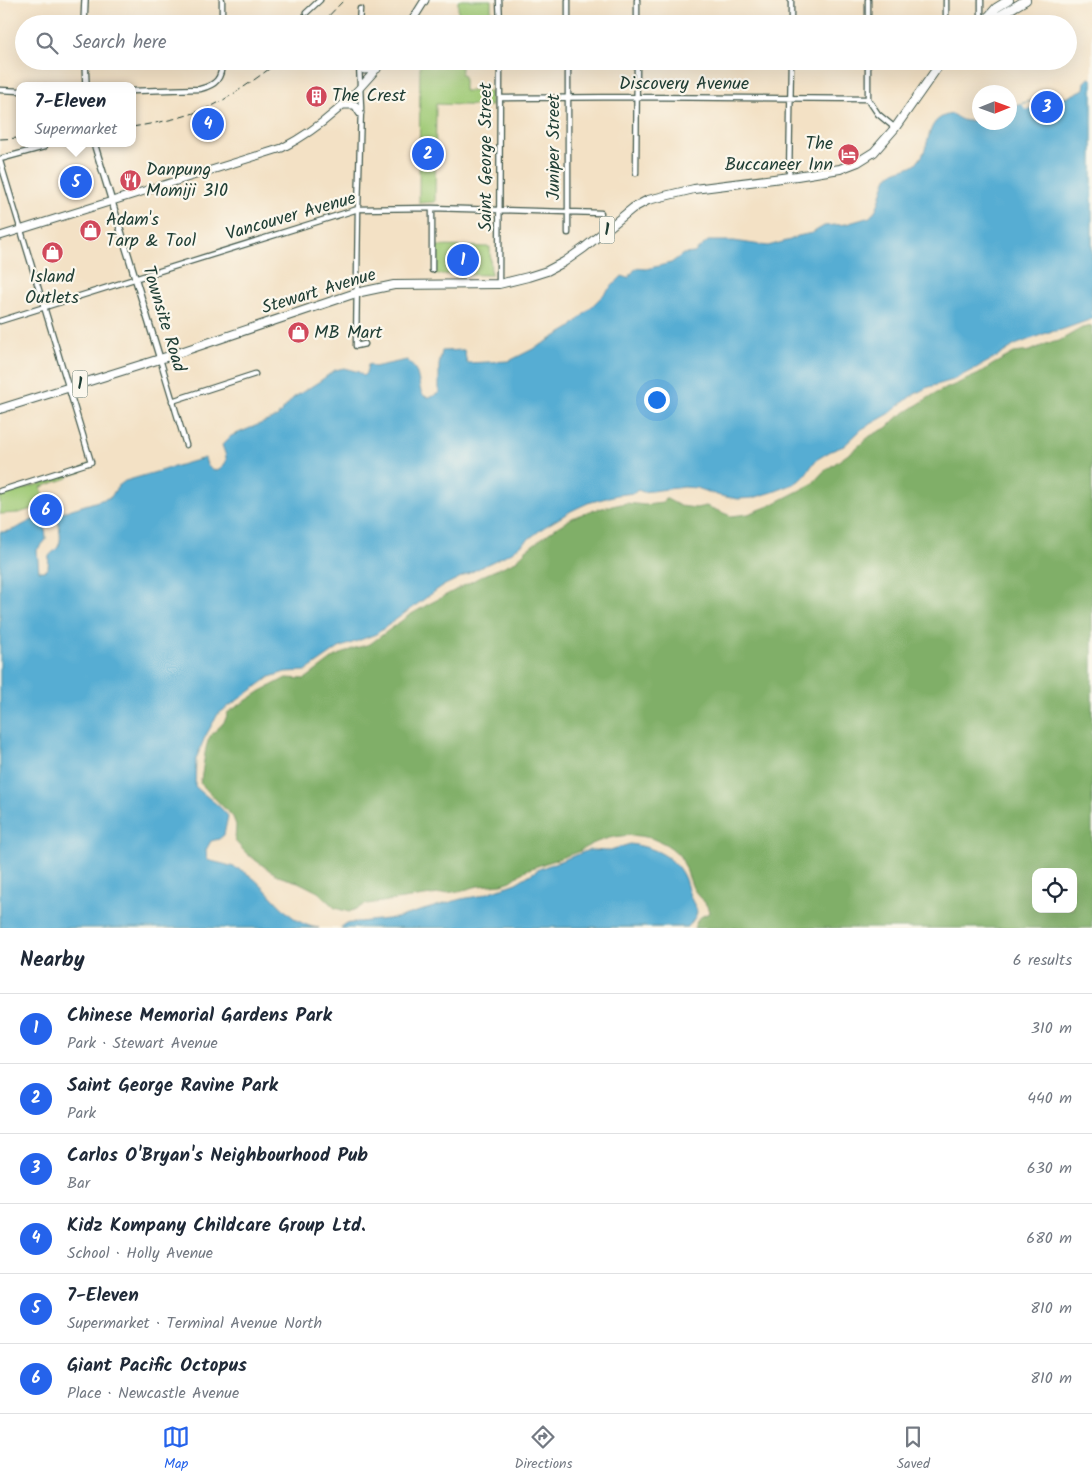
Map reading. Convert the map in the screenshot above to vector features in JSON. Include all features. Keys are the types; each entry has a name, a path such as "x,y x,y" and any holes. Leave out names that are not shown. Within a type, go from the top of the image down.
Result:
{"highway":[{"path":"990,15 996,8 1009,0"},
{"path":"1001,15 1026,0"},
{"name":"Stewart Avenue","path":"0,409 160,359 356,293 394,285 499,284 528,277 564,262 633,208 648,200 694,188 840,169 858,162 874,152 895,128 936,70"}],"main road":[{"path":"415,15 424,0"},
{"path":"0,236 282,148 309,133 344,105 375,70"},
{"path":"344,105 355,105 360,113"}],"street":[{"path":"84,15 85,0"},
{"path":"222,0 222,15"},
{"path":"306,13 320,0"},
{"path":"500,0 500,15"},
{"path":"568,0 568,15"},
{"path":"637,0 637,15"},
{"path":"791,0 791,15"},
{"path":"868,0 868,15"},
{"path":"946,0 946,15"},
{"path":"980,15 981,0"},
{"path":"360,8 360,15"},
{"path":"136,90 200,89 209,87 216,83 221,70"},
{"path":"359,70 361,108 356,346 365,344"},
{"name":"Saint George Street","path":"499,284 500,70"},
{"name":"Juniper Street","path":"568,70 568,233"},
{"path":"636,173 637,70"},
{"path":"789,177 791,70"},
{"path":"868,70 868,99 878,114 895,128"},
{"path":"0,90 16,91"},
{"name":"Discovery Avenue","path":"500,98 868,99"},
{"path":"0,491 91,462 0,160 44,147"},
{"name":"Townsite Road","path":"95,147 186,445"},
{"path":"432,208 432,270"},
{"name":"Vancouver Avenue","path":"0,321 358,209 432,208 600,212"},
{"path":"172,401 255,374"}],"green space":[{"path":"458,0 491,0 491,15 458,15"},
{"path":"420,70 461,70 461,75 464,76 464,91 491,91 491,106 436,104 435,202 419,203"},
{"path":"435,246 490,247 491,275 434,274"},
{"path":"1092,326 1092,928 694,928 700,918 709,913 705,903 693,888 680,856 667,845 655,839 642,836 616,837 603,840 580,851 526,870 511,881 502,884 478,886 460,891 367,904 349,912 335,908 318,892 298,882 281,877 247,854 235,841 236,825 233,817 200,783 205,751 209,739 224,723 227,713 261,691 286,678 305,679 336,656 370,644 408,616 427,605 482,576 516,561 526,550 574,517 593,510 626,503 645,505 663,503 665,498 680,506 696,508 706,506 731,516 748,514 769,506 812,484 823,472 870,436 886,428 895,419 936,393 979,374 1014,353 1030,351 1059,341 1082,328"},
{"path":"91,463 82,472 41,487 45,501 49,504 18,513 0,514 0,496 72,474"}],"water":[{"path":"1089,78 1092,79 1092,319 1015,345 997,357 953,380 926,388 910,397 889,414 862,429 844,446 816,460 803,478 794,484 773,492 753,498 738,499 720,496 697,488 684,487 643,492 638,490 634,493 617,495 588,503 543,528 512,552 441,587 376,634 339,648 306,671 285,672 270,677 218,714 205,737 196,759 195,786 228,816 224,835 219,839 211,841 206,850 207,860 229,865 251,876 286,912 307,925 319,928 0,928 0,532 11,530 41,517 45,522 46,540 37,550 39,571 44,571 48,568 49,556 60,543 59,513 111,497 117,487 125,481 205,458 207,465 211,469 219,470 226,461 222,445 231,436 277,417 293,398 335,370 344,368 359,372 363,376 370,364 374,367 407,360 415,369 423,395 427,397 432,396 439,393 439,365 442,351 464,350 467,363 509,361 570,328 622,276 628,278 636,268 646,269 671,263 683,254 694,253 708,241 734,241 768,246 812,233 824,226 846,224 870,217 878,204 887,178 893,172 911,166 920,159 924,153 933,126 943,116 952,114 966,121 972,120 972,130 1017,130 1017,104 1052,96 1066,98 1084,89 1085,82"},
{"path":"630,844 646,847 660,853 678,868 684,877 697,910 688,927 341,928 344,924 396,918 461,899 479,896 516,883 539,869 589,850 607,851"}],"pier":[{"path":"1049,95 1060,115 1046,123 1036,105 1026,110 1022,104 1035,101"}],"railway":[{"path":"330,15 344,0"},
{"path":"136,126 173,119 212,106 238,91 267,70"},
{"path":"0,139 16,138"}],"place":[{"name":"The Crest","path":"316,96"},
{"name":"Carlos O'Bryan's Neighbourhood Pub","path":"1047,107"},
{"name":"Kidz Kompany Childcare Group Ltd.","path":"208,124"},
{"name":"Saint George Ravine Park","path":"428,154"},
{"name":"The Buccaneer Inn","path":"849,154"},
{"name":"Danpung Momiji 310","path":"130,180"},
{"name":"7-Eleven","path":"76,182"},
{"name":"Adam's Tarp & Tool","path":"90,230"},
{"name":"Island Outlets","path":"52,252"},
{"name":"Chinese Memorial Gardens Park","path":"463,260"},
{"name":"MB Mart","path":"298,333"},
{"name":"Giant Pacific Octopus","path":"46,510"}]}
